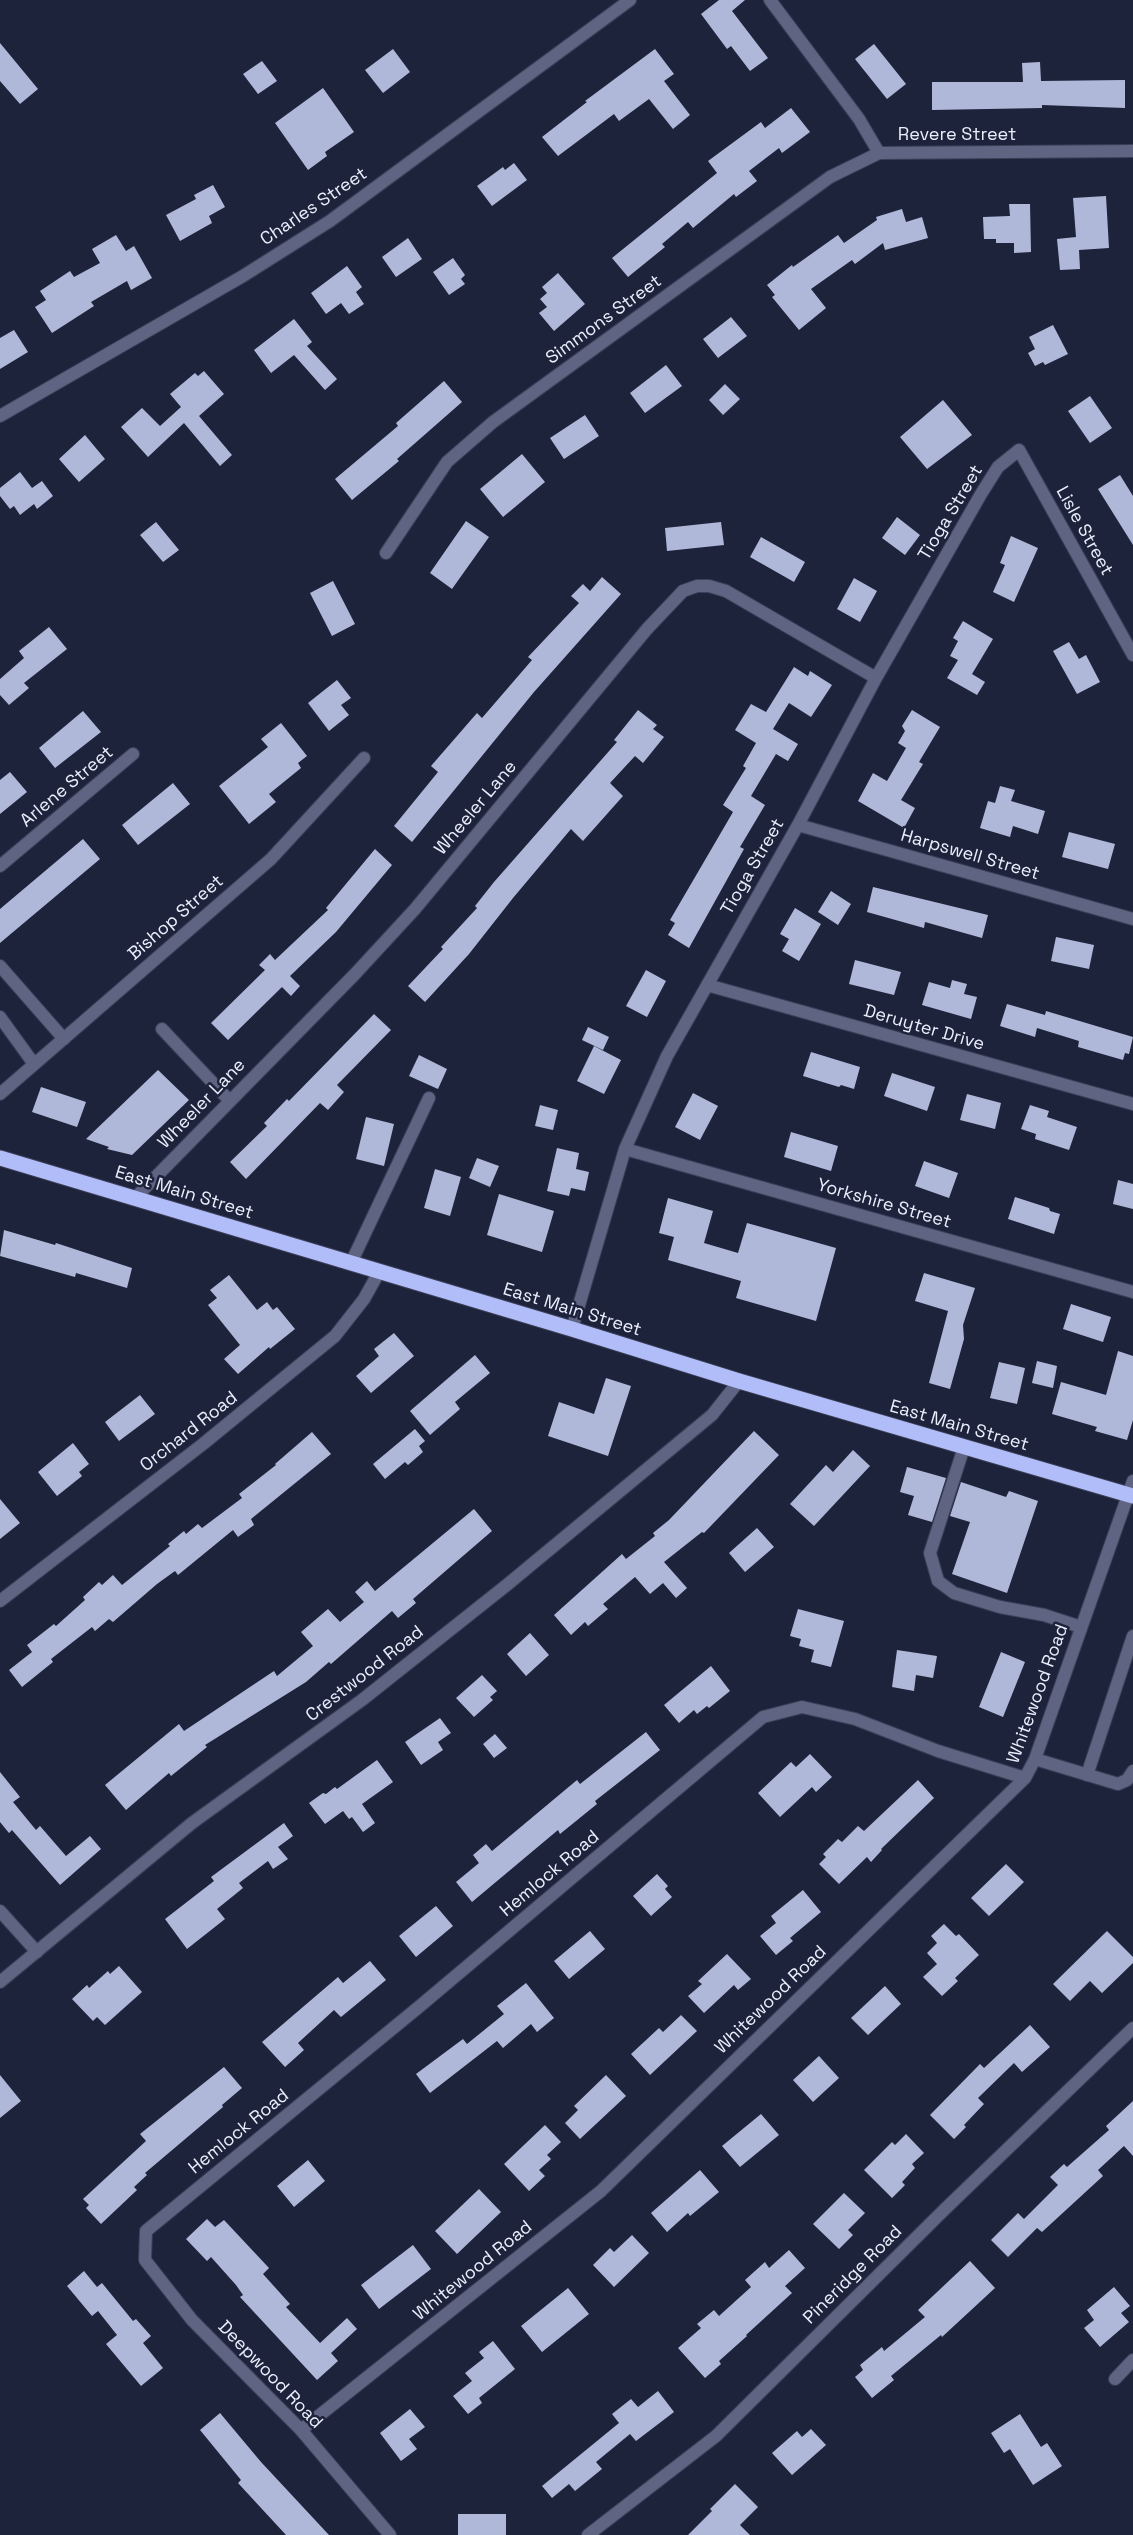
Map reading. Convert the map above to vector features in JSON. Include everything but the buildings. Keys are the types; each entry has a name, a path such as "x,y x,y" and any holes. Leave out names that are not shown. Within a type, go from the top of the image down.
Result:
{"highway":[{"name":"East Main Street","path":"0,1158 964,1447 1132,1491"}],"street":[{"name":"Charles Street","path":"0,416 243,276 330,220 630,0"},
{"name":"Revere Street","path":"770,0 859,119 879,153 1133,152"},
{"name":"Simmons Street","path":"386,553 446,462 493,422 830,177 879,153"},
{"name":"Lisle Street","path":"1019,450 1133,655"},
{"name":"Tioga Street","path":"572,1328 625,1149 667,1056 798,826 876,678 981,494 998,467 1019,450"},
{"name":"Wheeler Lane","path":"136,1198 229,1100 355,974 415,909 647,629 684,591 697,586 708,586 726,591 876,678"},
{"name":"Arlene Street","path":"0,866 133,754"},
{"name":"Bishop Street","path":"0,1094 271,859 364,758"},
{"name":"Harpswell Street","path":"798,826 1133,919"},
{"path":"0,966 64,1038"},
{"name":"Deruyter Drive","path":"707,985 1133,1104"},
{"path":"0,1017 34,1064"},
{"path":"162,1029 229,1100"},
{"path":"352,1263 428,1098"},
{"name":"Yorkshire Street","path":"625,1149 1133,1292"},
{"name":"Orchard Road","path":"0,1601 203,1444 334,1336 364,1299 379,1272"},
{"name":"Crestwood Road","path":"0,1982 192,1823 362,1700 508,1584 712,1415 740,1381"},
{"path":"964,1447 930,1553 938,1581 954,1593 1000,1607 1044,1615 1081,1627"},
{"name":"Whitewood Road","path":"302,2430 601,2191 1025,1778 1035,1759 1081,1627 1132,1491"},
{"path":"1087,1774 1133,1636"},
{"name":"Hemlock Road","path":"146,2231 420,2006 763,1717 802,1707 855,1719 938,1751 1025,1778"},
{"path":"1035,1759 1118,1784 1127,1780 1133,1771"},
{"path":"0,1911 37,1952"},
{"name":"Pineridge Road","path":"588,2535 716,2436 945,2209 1133,2028"},
{"name":"Deepwood Road","path":"146,2231 145,2260 192,2320 302,2430 390,2535"},
{"path":"1115,2378 1133,2360"}]}
